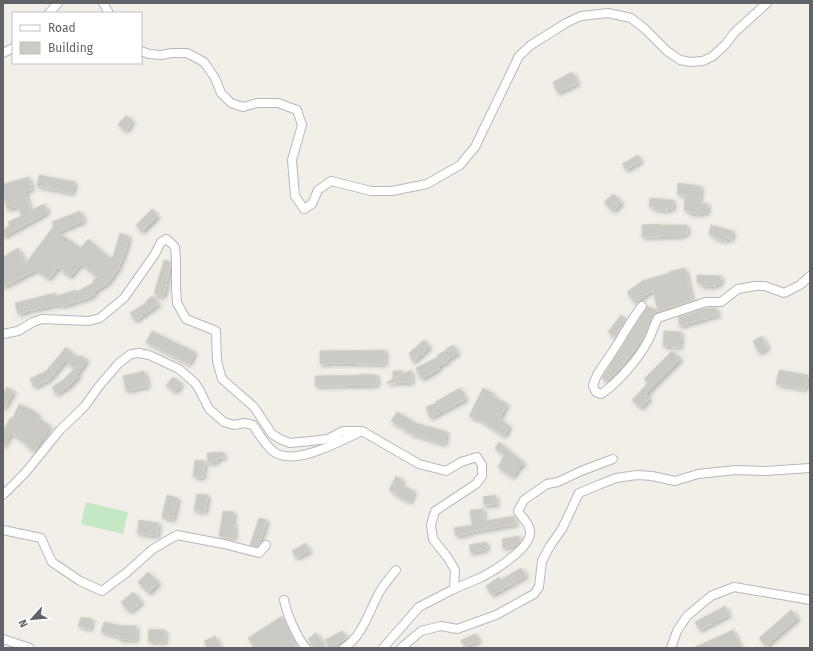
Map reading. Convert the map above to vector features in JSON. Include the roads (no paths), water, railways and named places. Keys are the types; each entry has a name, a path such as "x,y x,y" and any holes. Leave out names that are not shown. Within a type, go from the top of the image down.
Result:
{"street":[{"path":"50,12 58,3"},
{"path":"103,3 108,12"},
{"path":"142,51 149,54 161,55 187,53 204,62 215,78 221,93 231,103 243,107 257,103 278,103 297,110 302,125 292,160 295,196 304,209 312,204 318,190 331,181 371,191 392,191 428,184 460,165 475,147 519,56 531,45 566,23 581,16 608,12 631,18 645,29 667,51 680,60 691,62 704,61 713,56 725,45 734,33 767,3"},
{"path":"3,53 12,48"},
{"path":"3,334 18,331 33,322 42,319 89,321 100,318 124,298 155,254 161,242 166,239 175,247 177,303 186,319 216,331 217,361 222,379 254,407 272,434 290,443 328,438 343,431 362,431 419,464 446,470 460,462 477,457 482,465 482,476 476,484 435,511 431,525 433,539 448,558 455,570 454,589"},
{"path":"642,306 612,353 595,376 592,386 596,392 601,394 608,389 639,357 658,318 706,302 721,302 738,289 765,286 784,293 800,285 810,276"},
{"path":"3,495 25,473 60,430 84,407 119,363 131,354 139,353 149,355 179,369 195,383 209,410 224,422 234,425 244,423 253,425 264,443 275,453 289,457 305,455 333,446 362,431"},
{"path":"383,648 419,607 483,576 509,560 528,542 530,532 528,524 518,511 524,500 547,484 558,482 581,471 613,459"},
{"path":"401,648 421,631 441,626 457,629 496,615 534,594 539,587 542,561 562,529 579,493 616,478 637,475 652,476 675,481 698,474 736,470 765,471 810,468"},
{"path":"3,530 41,538 52,562 80,581 102,590 126,573 153,549 177,536 224,544 259,553 266,545"},
{"path":"344,648 351,643 365,623 378,594 396,570"},
{"path":"671,648 676,631 687,616 710,596 734,587 810,600"},
{"path":"284,600 298,636 306,648"},
{"path":"3,639 30,648"}]}
